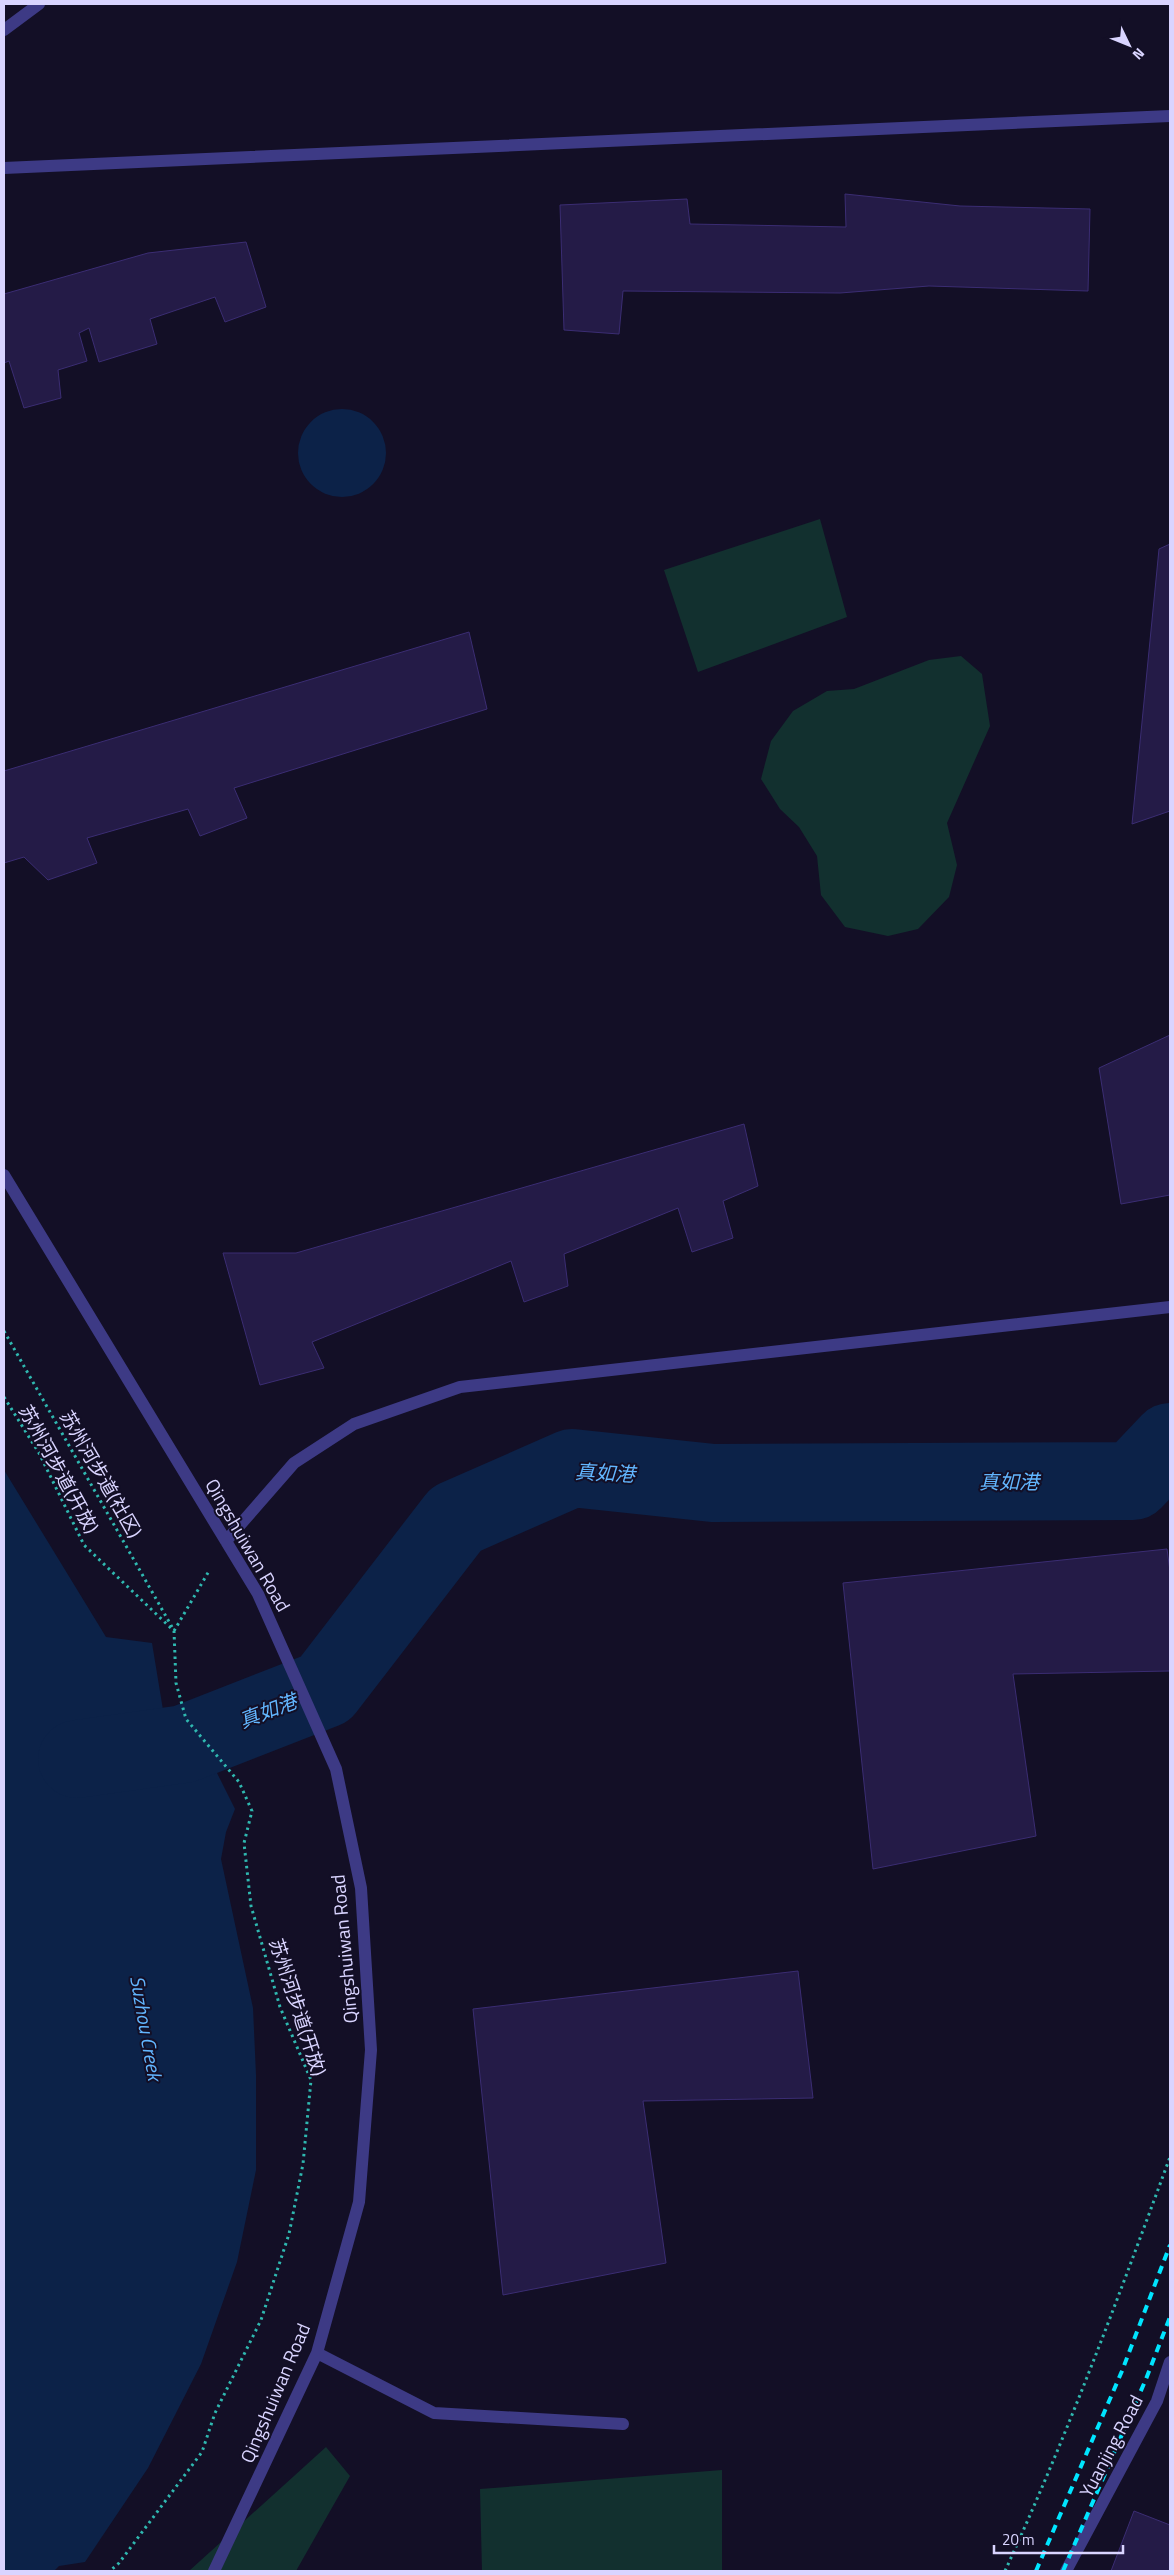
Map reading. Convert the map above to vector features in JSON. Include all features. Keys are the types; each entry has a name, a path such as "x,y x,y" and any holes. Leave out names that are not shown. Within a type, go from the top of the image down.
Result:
{"street":[{"path":"4,30 39,4"},
{"path":"4,168 1170,116"},
{"name":"Qingshuiwan Road","path":"4,1174 258,1594 336,1769 361,1888 371,2050 359,2202 317,2353 214,2571"},
{"path":"226,1541 294,1463 354,1424 460,1387 1170,1307"},
{"path":"317,2353 434,2413 623,2424"},
{"name":"Yuanjing Road","path":"1066,2571 1157,2401 1170,2362"}],"path":[{"name":"苏州河步道(社区)","path":"4,1331 174,1632"},
{"name":"苏州河步道(开放)","path":"4,1397 39,1453 84,1545 174,1632 176,1683 186,1719 239,1782 252,1811 244,1843 251,1906 280,2007 311,2080 303,2164 289,2234 261,2320 215,2413 202,2452 119,2564 110,2571"},
{"path":"174,1632 226,1541"},
{"path":"1005,2571 1091,2370 1170,2157"}],"green space":[{"path":"820,519 847,617 698,672 664,570"},
{"path":"961,656 982,674 990,726 947,823 957,865 949,897 918,929 888,936 845,927 821,895 817,856 799,827 780,809 761,779 771,741 793,711 827,691 854,689 929,660"},
{"path":"326,2447 350,2476 296,2571 189,2571"},
{"path":"722,2470 722,2571 482,2571 480,2489"}],"water":[{"path":"342,409 359,413 373,422 382,436 386,453 382,470 373,484 359,493 342,497 325,493 311,484 302,470 298,453 302,436 311,422 325,413"},
{"name":"Suzhou Creek","path":"4,1470 106,1637 152,1643 164,1716 184,1744 217,1773 235,1809 226,1832 221,1859 253,2008 256,2075 256,2170 237,2262 201,2364 148,2468 85,2562 59,2566 54,2571 4,2571"}],"building":[{"path":"845,194 960,206 1090,209 1088,291 929,286 840,293 623,291 619,334 564,330 560,205 687,199 690,224 846,227"},
{"path":"246,242 266,307 225,322 215,297 150,319 157,344 99,362 89,328 79,333 87,361 58,370 61,398 24,408 9,361 4,363 4,294 148,253"},
{"path":"1170,544 1170,811 1132,824 1159,549"},
{"path":"469,632 487,709 234,788 247,818 200,836 188,809 87,838 97,863 48,880 24,857 4,863 4,771"},
{"path":"1170,1035 1170,1195 1121,1204 1099,1068"},
{"path":"744,1124 758,1186 723,1201 733,1238 692,1252 678,1208 564,1254 568,1286 524,1302 511,1261 312,1342 324,1368 260,1385 223,1253 296,1253"},
{"path":"1167,1549 1170,1571 1170,1671 1013,1674 1036,1836 873,1869 843,1583"},
{"path":"798,1971 813,2098 643,2101 666,2263 503,2295 473,2009"},
{"path":"1134,2511 1170,2525 1170,2571 1111,2571"}],"waterway":[{"name":"真如港","path":"77,1759 184,1744 325,1689 456,1519 572,1468 713,1483 1133,1481 1170,1442"}],"railway":[{"path":"1036,2571 1122,2371 1170,2245"},
{"path":"1063,2571 1146,2379 1170,2317"}]}
